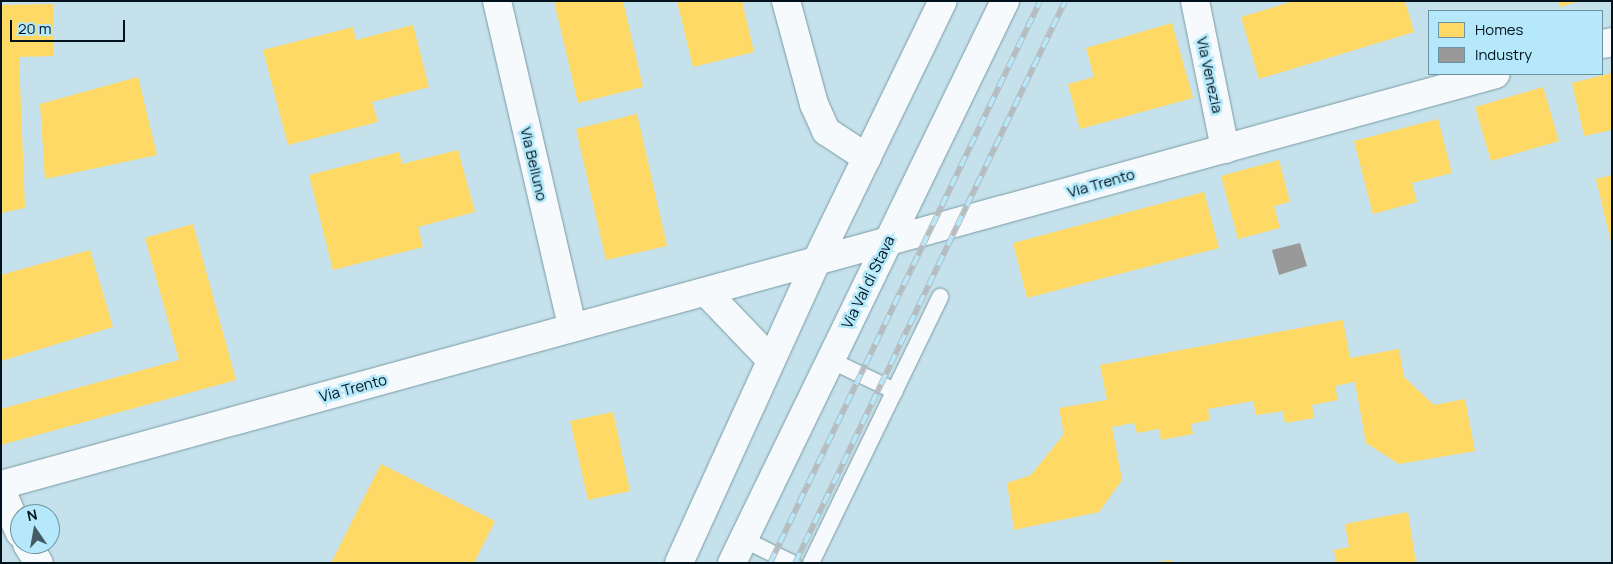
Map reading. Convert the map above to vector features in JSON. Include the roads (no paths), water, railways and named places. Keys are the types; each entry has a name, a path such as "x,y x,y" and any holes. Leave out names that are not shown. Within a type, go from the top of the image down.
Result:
{"street":[{"name":"Via Belluno","path":"497,1 572,327"},
{"path":"786,1 814,104 826,131 867,158"},
{"path":"679,563 816,262 943,1"},
{"name":"Via Val di Stava","path":"737,551 1006,1"},
{"name":"Via Venezia","path":"1195,1 1225,148"},
{"name":"Via Trento","path":"1,485 1492,75"},
{"path":"706,292 771,360"},
{"path":"1,490 10,510"}],"lane":[{"path":"811,563 940,298"},
{"path":"830,360 895,391"},
{"path":"737,551 792,563"}],"railway":[{"path":"770,563 1040,1"},
{"path":"795,563 1065,1"}]}
